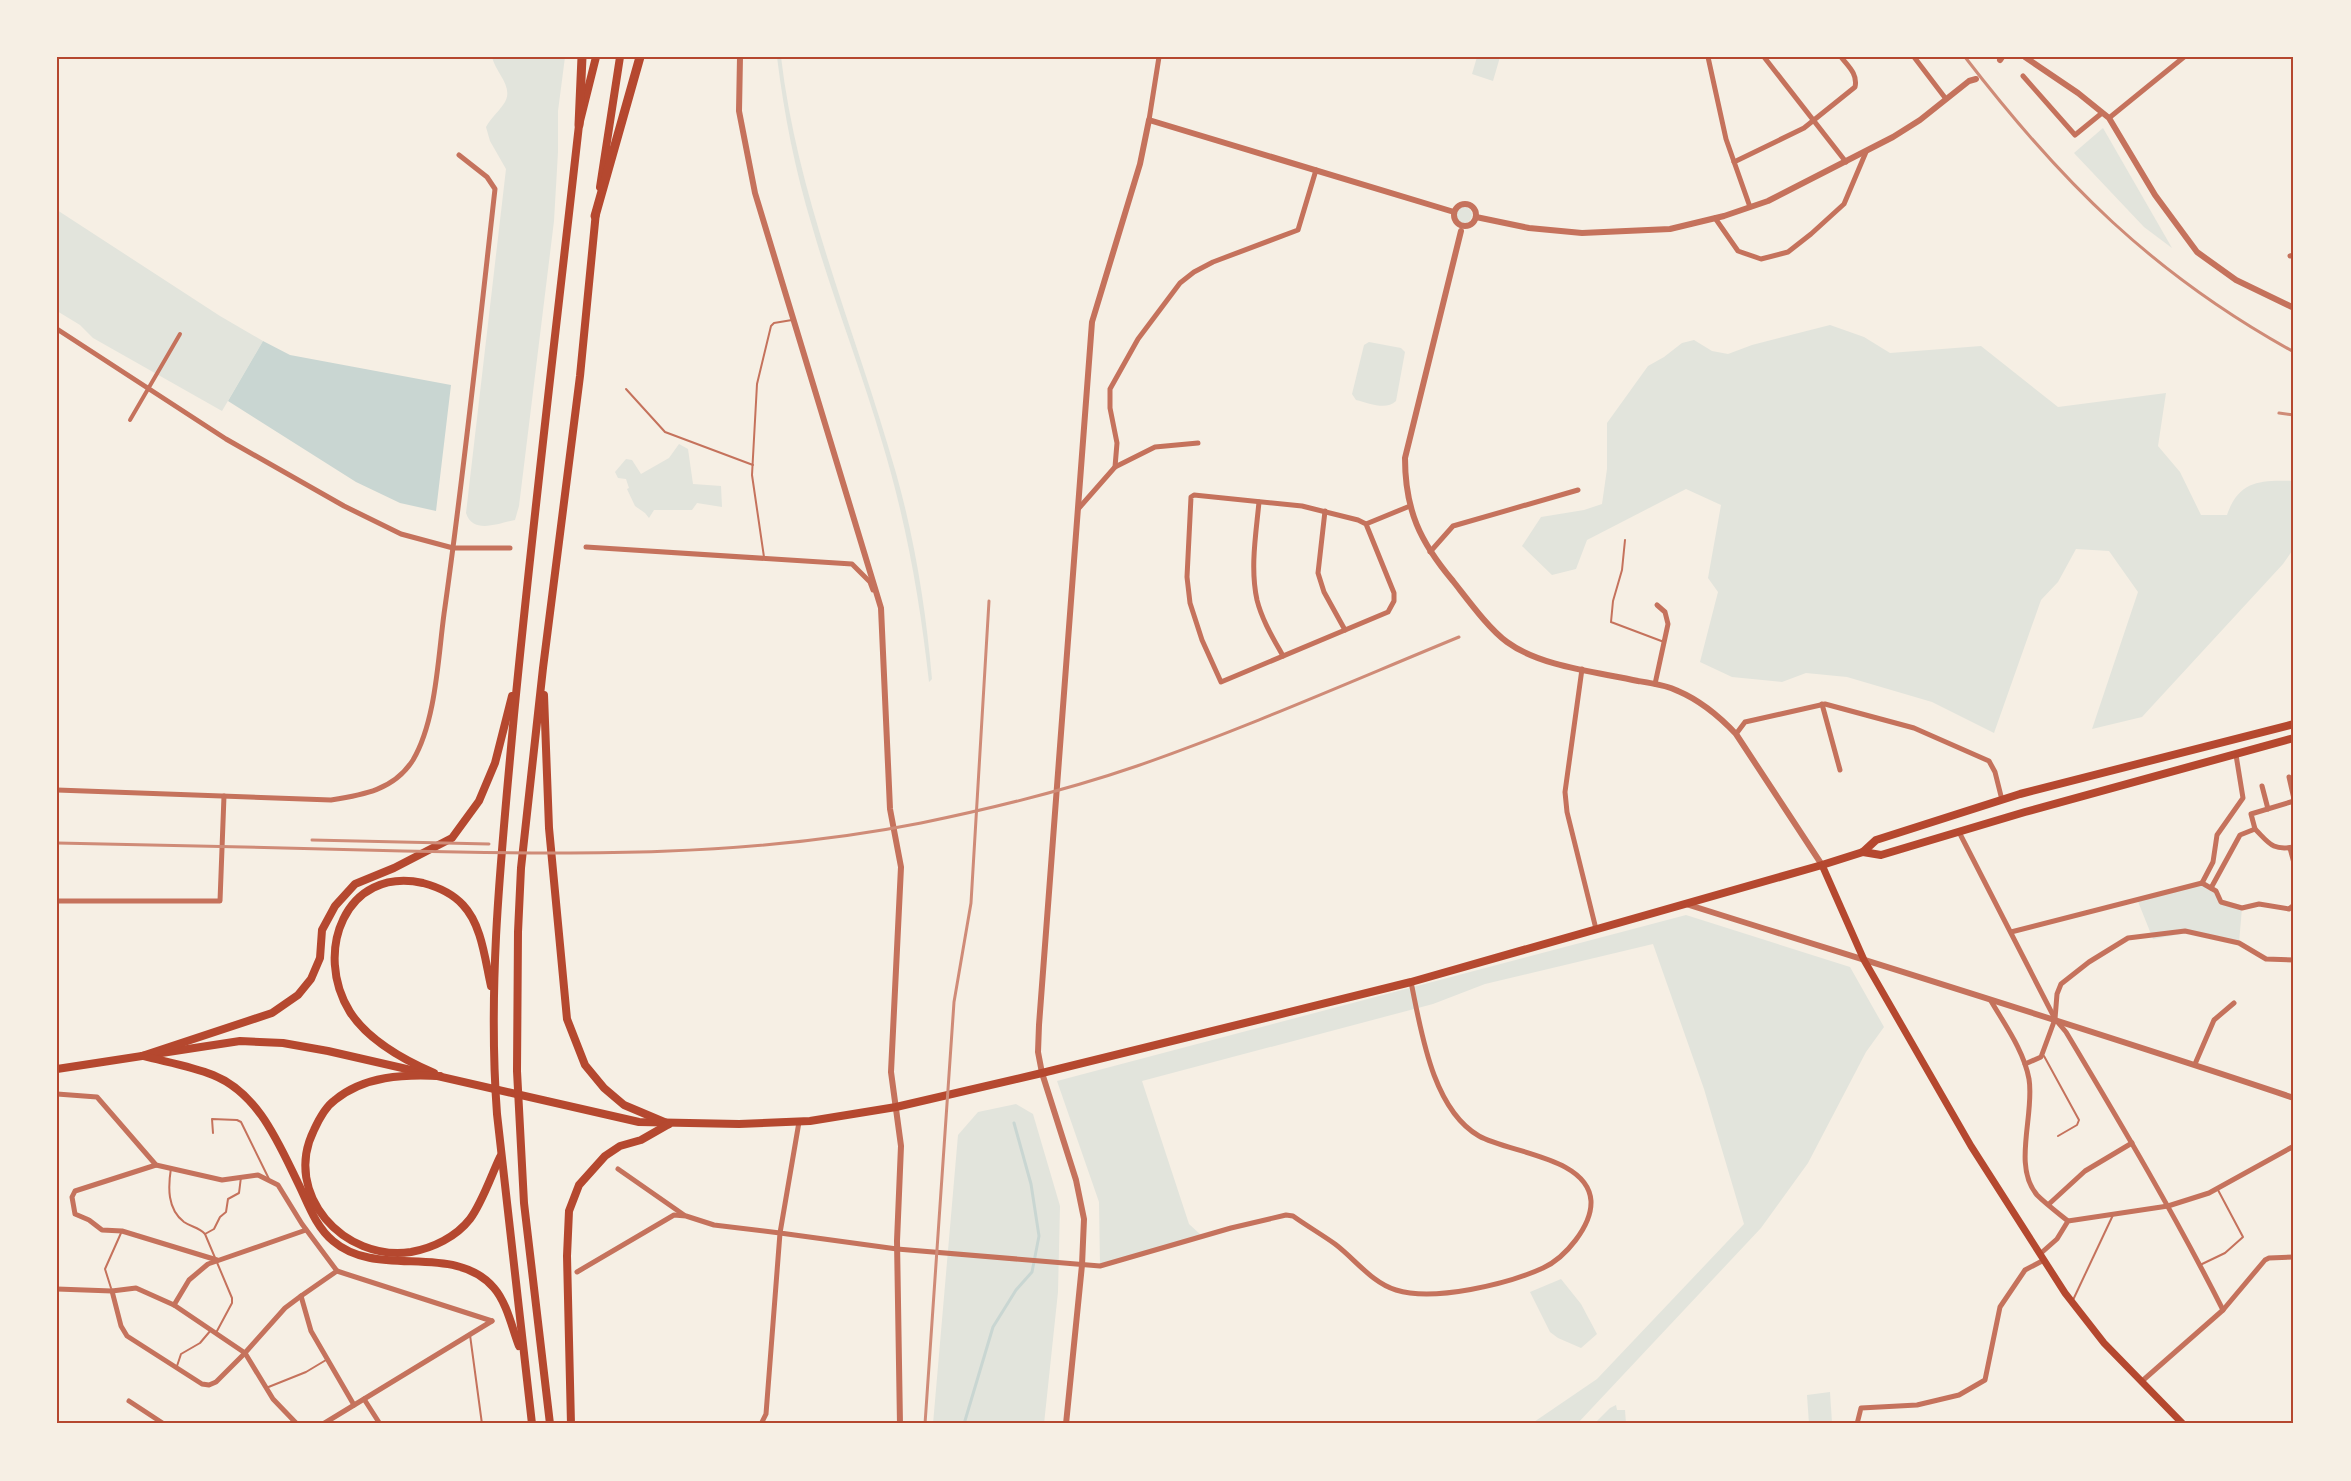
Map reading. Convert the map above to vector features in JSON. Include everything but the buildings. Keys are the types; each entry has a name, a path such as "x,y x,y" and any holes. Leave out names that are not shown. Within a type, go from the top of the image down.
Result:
{"highway":[{"path":"579,125 582,57"},
{"path":"595,216 640,57"}],"main road":[{"path":"531,1424 500,1156 493,1065 495,939 501,848 519,673 579,125 596,57"},
{"path":"550,1424 524,1203 519,1118 516,994 521,868 543,668 580,376 595,216 620,57"},
{"path":"543,668 549,828 567,1019 585,1065 604,1088 624,1105 669,1124"},
{"path":"142,1056 272,1013 298,995 311,979 320,958 322,930 335,906 356,884 394,868 452,838 479,801 495,763 519,673"},
{"path":"57,1069 240,1041 282,1043 328,1051 635,1121 669,1124 799,1122 896,1107 1411,982 1822,865 1863,852 1876,840 2002,800 2294,724"},
{"path":"1863,852 1881,855 2025,812 2282,741 2294,740"},
{"path":"1822,865 1864,960 1971,1146 2042,1257 2072,1302 2104,1343 2183,1424"},
{"path":"440,1076 415,1065 385,1046 354,1018 344,1001 333,965 334,943 339,927 353,903 379,885 411,881 436,887 454,897 464,905 479,936 494,1002"},
{"path":"142,1056 194,1068 215,1076 240,1092 269,1125 316,1221 332,1241 342,1248 379,1259 456,1265 482,1276 495,1289 503,1304 524,1357"},
{"path":"440,1076 410,1075 382,1079 360,1086 336,1099 327,1107 311,1135 304,1167 307,1186 323,1218 354,1243 371,1248 390,1252 406,1252 431,1247 459,1230 470,1218 500,1156"},
{"path":"572,1424 567,1256 569,1211 579,1185 604,1156 620,1146 641,1140 669,1124"}],"street":[{"path":"740,57 740,124 755,193 881,608 890,810 901,867 891,1072 901,1146 897,1249 900,1424"},
{"path":"1066,1424 1082,1265 1084,1219 1053,1103 1042,1073 1038,1046 1049,870 1092,322 1140,164 1159,57"},
{"path":"1707,57 1722,125 1750,207"},
{"path":"1764,57 1846,162"},
{"path":"1734,162 1796,133 1855,87 1854,73 1840,57"},
{"path":"1914,57 1946,99"},
{"path":"2025,57 2078,93 2109,118 2155,195 2197,252 2236,280 2294,308"},
{"path":"2109,118 2184,57"},
{"path":"1476,217 1529,228 1582,233 1670,229 1714,218 1750,207 1866,152 1920,120 1972,80 1971,73"},
{"path":"2023,76 2075,135 2102,113"},
{"path":"1149,120 1454,212"},
{"path":"1714,218 1738,251 1761,259 1788,252 1844,204 1866,152"},
{"path":"57,790 331,800 368,794 389,785 412,761 423,739 431,706 453,548 495,189 487,177 459,155"},
{"path":"1115,467 1118,443 1110,408 1110,388 1138,339 1180,283 1194,272 1213,262 1298,230 1316,170"},
{"path":"1461,229 1473,224 1476,217 1472,207 1466,204 1458,206 1454,212 1454,219 1461,229 1405,458 1405,480 1412,517 1430,552 1476,609 1507,642 1542,659 1677,690 1725,722 1736,734 1788,817 1822,865"},
{"path":"57,329 226,439 344,506 401,534 453,548 510,548"},
{"path":"130,420 180,334"},
{"path":"1079,508 1115,467 1155,447 1197,443"},
{"path":"1430,552 1453,526 1578,490"},
{"path":"1194,495 1259,501 1302,506 1325,512 1366,524 1394,593 1392,609 1221,682 1202,640 1190,603 1186,577 1191,497 1194,495"},
{"path":"1259,501 1254,574 1257,601 1265,624 1283,656"},
{"path":"1366,524 1410,506"},
{"path":"1325,512 1318,573 1324,592 1345,630"},
{"path":"586,547 852,564 870,582 881,608"},
{"path":"1655,684 1668,624 1667,615 1658,605"},
{"path":"1582,669 1565,792 1567,812 1596,929"},
{"path":"1736,734 1745,722 1822,704 1914,728 1989,761 1995,772 2002,800"},
{"path":"1822,704 1840,770"},
{"path":"2278,729 2294,719"},
{"path":"2202,883 2213,862 2217,835 2243,798 2236,755"},
{"path":"2289,777 2294,800 2251,814 2255,830 2273,847 2292,847 2294,863"},
{"path":"2262,786 2268,809"},
{"path":"57,901 220,901 224,796"},
{"path":"2211,888 2235,840 2240,835 2255,830"},
{"path":"1959,832 2055,1019 2066,1032 2132,1143 2223,1310"},
{"path":"2011,932 2202,883 2216,891 2222,902 2242,908 2259,904 2289,909 2294,905"},
{"path":"1684,904 2055,1019 2294,1098"},
{"path":"2025,1064 2041,1057 2055,1019 2056,994 2061,984 2089,962 2128,938 2185,931 2239,943 2266,959 2294,960"},
{"path":"577,1272 674,1215 686,1216 714,1226 897,1249 1100,1266 1231,1228 1286,1215 1293,1216 1335,1244 1392,1289 1404,1292 1439,1293 1487,1286 1545,1267 1577,1240 1589,1217 1591,1198 1582,1181 1570,1168 1479,1136 1454,1114 1438,1086 1411,982"},
{"path":"1991,1001 2025,1064 2031,1095 2026,1175 2038,1196 2068,1221 2168,1206 2218,1189 2294,1146"},
{"path":"2195,1065 2214,1020 2234,1003"},
{"path":"57,1094 97,1097 156,1165"},
{"path":"761,1424 766,1414 780,1233 799,1122"},
{"path":"2049,1204 2085,1170 2132,1143"},
{"path":"217,1260 122,1231 102,1230 89,1220 76,1215 73,1204 74,1193 156,1165 222,1180 258,1175 269,1179 283,1192 306,1230 337,1271 492,1321 323,1424"},
{"path":"618,1169 686,1216"},
{"path":"1857,1424 1860,1408 1917,1405 1959,1395 1985,1380 2000,1307 2025,1270 2042,1257 2068,1221"},
{"path":"174,1305 192,1276 217,1260 306,1230"},
{"path":"2141,1383 2223,1310 2265,1260 2294,1257"},
{"path":"112,1291 121,1326 127,1336 202,1384 213,1384 245,1353 285,1308 337,1271"},
{"path":"57,1289 112,1291 135,1288 174,1305 245,1353 278,1405 297,1424"},
{"path":"301,1296 311,1331 354,1405"},
{"path":"364,1399 380,1424"},
{"path":"129,1401 164,1424"}],"lane":[{"path":"764,557 753,491 757,384 768,331 774,323 792,320"},
{"path":"626,389 665,432 753,465"},
{"path":"1625,540 1622,570 1613,601 1611,622 1664,642"},
{"path":"2042,1054 2079,1120 2077,1125 2058,1136"},
{"path":"213,1133 212,1119 241,1122 269,1179"},
{"path":"171,1168 168,1191 174,1207 185,1222 198,1227 205,1234 232,1301 213,1332 181,1354 177,1368"},
{"path":"205,1234 214,1229 220,1216 226,1212 228,1198 239,1193 241,1177"},
{"path":"2200,1265 2226,1252 2243,1237 2218,1189"},
{"path":"2072,1302 2113,1215"},
{"path":"112,1291 105,1269 122,1231"},
{"path":"470,1334 482,1424"},
{"path":"266,1388 306,1372 327,1359"}],"shaded area":[{"path":"492,57 565,57 558,111 554,221 519,506 515,520 480,526 469,520 466,513 506,169 490,141 486,127 503,105 507,93 504,81"},
{"path":"777,57 781,57 789,111 815,215 881,421 903,498 927,627 932,679 929,682 917,591 891,472 800,184"},
{"path":"1477,57 1500,57 1493,81 1472,74"},
{"path":"2103,128 2172,248 2144,227 2074,153"},
{"path":"1464,207 1472,215 1464,223 1456,215"},
{"path":"57,210 220,316 263,341 222,411 93,338 80,325 57,311"},
{"path":"1830,325 1864,337 1890,353 1981,346 2058,407 2166,393 2158,446 2180,472 2201,515 2227,515 2238,495 2253,484 2294,481 2294,548 2283,564 2142,717 2092,729 2138,592 2109,551 2076,549 2058,582 2041,600 1994,733 1932,702 1847,677 1806,673 1782,682 1732,677 1700,662 1718,592 1708,578 1721,505 1686,489 1587,540 1576,569 1552,575 1522,546 1541,517 1584,510 1602,504 1607,469 1607,423 1648,366 1682,343 1694,340 1712,351 1728,354 1752,345"},
{"path":"263,341 290,355 451,385 436,511 400,503 356,482 228,401"},
{"path":"1369,342 1401,348 1405,352 1396,401 1392,404 1377,405 1356,400 1352,394 1364,345"},
{"path":"679,444 688,449 693,484 721,486 722,507 697,503 692,510 654,510 649,518 635,506 627,489 629,488 626,479 618,478 615,472 626,459 632,460 641,474 669,458"},
{"path":"2202,883 2216,891 2222,902 2242,908 2239,943 2187,933 2153,939 2137,899"},
{"path":"1686,915 1850,967 1884,1027 1866,1052 1808,1163 1761,1228 1577,1424 1531,1424 1597,1379 1744,1224 1704,1089 1653,944 1485,984 1433,1004 1142,1081 1189,1224 1202,1236 1100,1266 1099,1202 1057,1081"},
{"path":"1016,1104 1033,1114 1060,1206 1058,1292 1044,1424 933,1424 958,1135 978,1112"},
{"path":"1561,1279 1581,1304 1597,1334 1581,1348 1550,1332 1530,1292"},
{"path":"1830,1392 1832,1423 1809,1424 1807,1395"},
{"path":"1616,1405 1617,1410 1625,1410 1626,1424 1594,1424 1610,1408"}],"waterway":[{"path":"964,1424 993,1327 1016,1290 1032,1272 1039,1236 1031,1184 1014,1123"}],"railway":[{"path":"1965,57 2037,145 2113,222 2197,291 2294,352"},
{"path":"2279,413 2294,415"},
{"path":"925,1424 954,1002 971,903 989,601"},
{"path":"57,843 598,853 728,848 857,834 976,811 1111,775 1259,720 1459,637"},
{"path":"312,840 489,844"}]}
